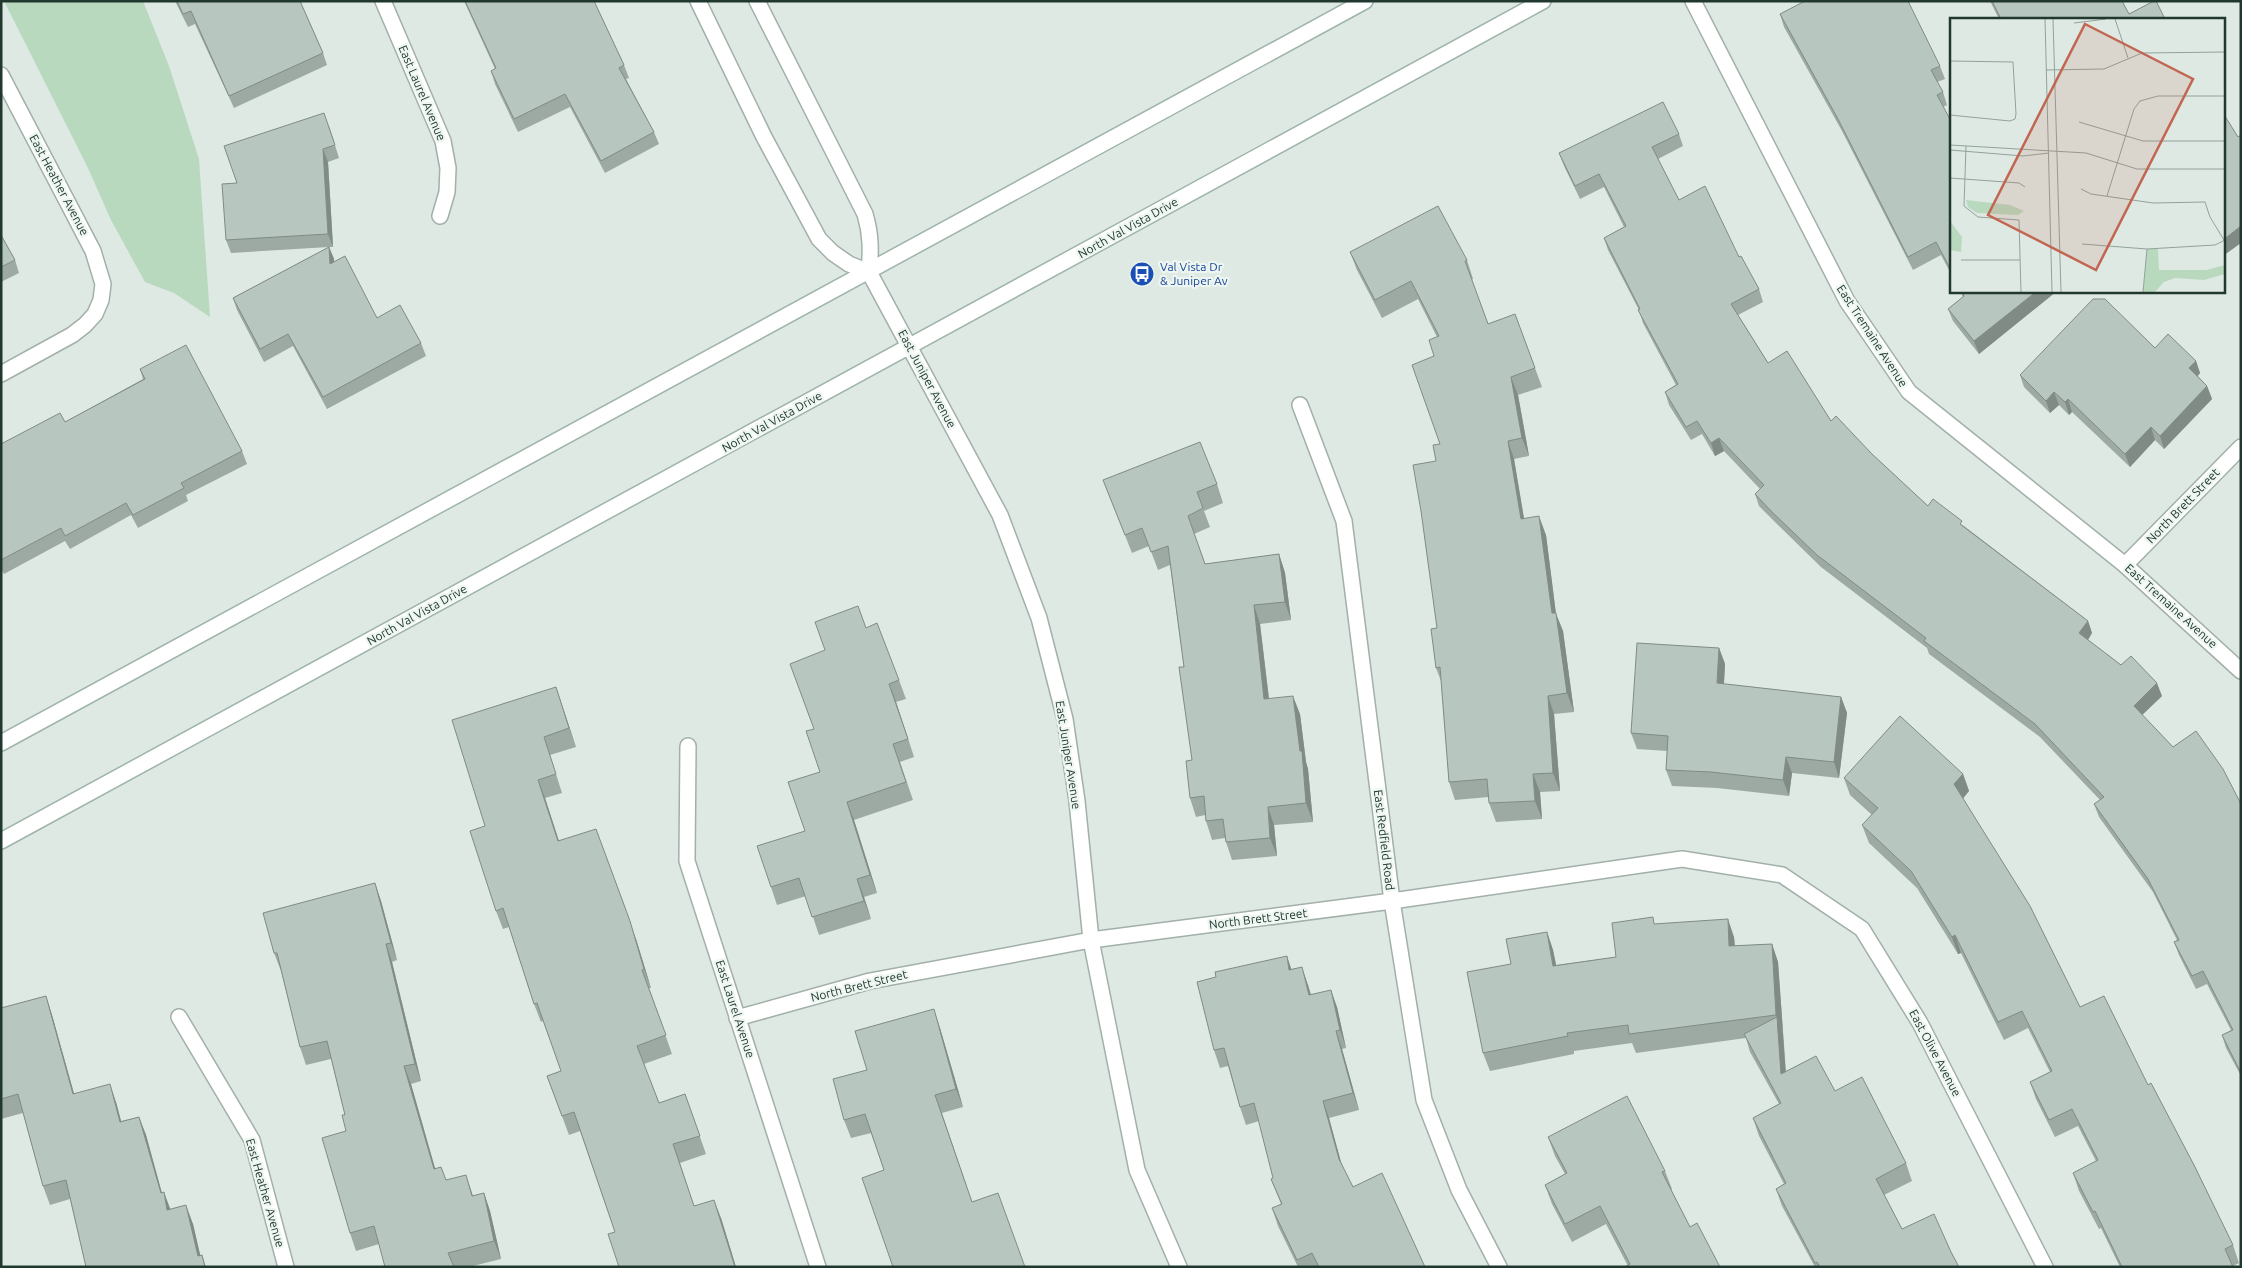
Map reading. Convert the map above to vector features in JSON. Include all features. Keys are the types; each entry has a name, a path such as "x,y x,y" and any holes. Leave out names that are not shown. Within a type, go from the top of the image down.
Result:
{"street":[{"name":"East Laurel Avenue","path":"383,1 443,141 448,168 447,192 440,216"},
{"path":"698,1 764,137 819,239 833,253 849,264 869,272"},
{"path":"757,1 865,214 870,231 871,252 869,272"},
{"path":"1,743 1365,1"},
{"name":"North Val Vista Drive","path":"1,841 1543,1"},
{"name":"East Tremaine Avenue","path":"1693,1 1847,302 1909,392 2125,565 2241,671"},
{"name":"East Heather Avenue","path":"1,75 93,251 103,284 101,300 95,314 72,335 1,374"},
{"name":"East Juniper Avenue","path":"869,272 1000,515 1039,618 1064,719 1077,801 1091,940 1136,1170 1179,1267"},
{"name":"East Redfield Road","path":"1300,405 1344,522 1392,901 1424,1100 1459,1190 1499,1267"},
{"name":"North Brett Street","path":"2125,565 2241,447"},
{"name":"East Laurel Avenue","path":"688,746 688,861 818,1267"},
{"name":"North Brett Street","path":"737,1018 870,981 1091,940 1392,901 1682,859 1782,875"},
{"name":"East Olive Avenue","path":"1782,875 1862,929 1920,1023 2045,1267"},
{"name":"East Heather Avenue","path":"179,1017 252,1140 286,1267"}],"green space":[{"path":"4,1 143,1 169,66 199,159 210,317 174,293 145,282 111,220 88,168"}],"building":[{"path":"177,1 300,1 323,53 229,96 191,11 183,14"},
{"path":"465,1 594,1 624,65 619,68 654,132 601,161 565,94 514,119 491,71 496,68"},
{"path":"1805,1 1908,1 1940,66 1931,70 1943,92 1937,95 1950,119 1950,268 1936,242 1908,257 1838,119 1780,14"},
{"path":"1992,1 2122,1 2129,14 2156,1 2164,18 2000,18"},
{"path":"1663,102 1679,134 1652,147 1679,200 1705,186 1739,257 1741,256 1759,289 1731,304 1768,363 1787,351 1831,421 1836,416 1872,454 1928,506 1933,499 1962,521 1960,524 2088,621 2079,633 2121,665 2131,656 2157,683 2134,706 2173,747 2196,731 2223,769 2241,804 2240,1071 2222,1035 2233,1030 2203,971 2192,976 2174,942 2179,940 2148,879 2094,804 2104,797 2035,724 1924,641 1926,638 1817,555 1755,494 1764,485 1719,438 1711,443 1697,421 1686,427 1665,392 1678,384 1638,310 1640,309 1604,238 1626,226 1599,174 1575,186 1559,153"},
{"path":"324,113 335,145 323,149 328,234 226,240 222,184 237,183 224,146"},
{"path":"2224,115 2238,137 2241,135 2241,226 2224,239"},
{"path":"1438,206 1467,260 1465,261 1488,324 1515,314 1535,368 1511,377 1522,438 1508,441 1521,519 1539,516 1552,613 1556,613 1567,693 1548,696 1553,773 1533,774 1535,801 1489,803 1487,779 1449,782 1440,667 1436,668 1431,629 1437,628 1413,465 1436,461 1433,445 1440,444 1412,365 1434,356 1429,340 1439,336 1411,281 1375,300 1350,252"},
{"path":"1,235 15,260 1,267"},
{"path":"329,247 330,264 345,256 377,318 400,305 421,343 323,397 288,334 260,349 233,298"},
{"path":"1962,292 2036,292 1974,341 1948,309 1964,296"},
{"path":"2093,299 2105,299 2155,348 2168,334 2196,361 2189,368 2207,386 2160,436 2151,427 2125,454 2068,399 2065,402 2054,392 2046,401 2020,375"},
{"path":"186,345 242,451 181,483 184,488 133,515 126,503 65,536 61,528 1,560 1,444 60,413 65,422 145,379 140,369"},
{"path":"1200,442 1217,484 1197,492 1203,508 1188,516 1205,564 1279,554 1285,602 1254,605 1264,699 1293,696 1300,751 1302,751 1306,803 1268,807 1270,838 1226,842 1223,819 1206,821 1204,796 1190,798 1186,761 1192,760 1179,667 1184,667 1168,546 1151,552 1142,528 1125,535 1103,480"},
{"path":"858,606 866,628 877,623 899,680 889,684 908,739 893,744 906,782 847,802 870,875 857,879 864,901 812,917 799,878 771,887 757,846 805,831 788,782 820,772 806,731 814,729 790,664 825,650 815,622"},
{"path":"1637,643 1719,648 1717,683 1841,697 1834,762 1786,757 1783,780 1711,772 1666,770 1668,736 1631,733"},
{"path":"556,687 569,728 544,737 556,774 538,780 558,841 596,829 630,921 644,969 642,970 666,1035 637,1046 659,1103 685,1094 700,1136 673,1144 694,1206 714,1200 735,1267 619,1267 608,1234 615,1232 574,1112 562,1116 547,1076 561,1071 537,1003 534,1004 503,908 496,911 470,831 485,826 452,720"},
{"path":"1900,716 1963,774 1954,784 2030,906 2080,1007 2104,996 2148,1085 2151,1083 2195,1167 2233,1245 2225,1249 2233,1267 2122,1267 2095,1211 2093,1212 2073,1173 2098,1160 2072,1109 2049,1120 2030,1082 2052,1071 2022,1011 1998,1022 1955,935 1952,937 1911,871 1862,825 1878,808 1844,778"},
{"path":"375,883 391,943 386,944 415,1064 404,1066 434,1169 441,1167 446,1180 466,1175 472,1196 484,1193 494,1241 448,1253 454,1267 385,1267 374,1226 350,1233 322,1138 346,1131 342,1115 345,1115 327,1041 300,1047 277,953 274,953 263,913"},
{"path":"1653,917 1654,924 1728,919 1729,946 1772,944 1776,1015 1629,1034 1628,1025 1567,1033 1568,1036 1483,1053 1467,972 1511,964 1506,939 1547,932 1553,966 1616,957 1612,923"},
{"path":"1287,956 1289,970 1302,967 1309,995 1331,990 1340,1030 1336,1031 1353,1093 1323,1101 1339,1159 1353,1187 1382,1173 1425,1267 1319,1267 1312,1253 1297,1260 1272,1208 1282,1204 1271,1179 1273,1178 1254,1103 1240,1107 1224,1048 1214,1050 1197,982 1216,977 1215,972"},
{"path":"46,996 73,1094 110,1084 120,1122 139,1117 161,1193 164,1192 167,1210 186,1205 198,1256 202,1255 205,1267 86,1267 66,1180 43,1186 18,1094 1,1099 1,1008"},
{"path":"934,1009 956,1089 935,1095 972,1202 998,1193 1025,1267 893,1267 862,1178 884,1170 865,1114 844,1120 833,1079 867,1070 855,1031"},
{"path":"1777,1017 1781,1074 1816,1056 1835,1091 1862,1077 1906,1163 1876,1179 1902,1229 1934,1214 1959,1267 1820,1267 1817,1262 1815,1263 1776,1189 1786,1183 1753,1118 1781,1103 1744,1034"},
{"path":"1627,1096 1665,1171 1662,1172 1690,1227 1697,1223 1720,1267 1625,1267 1630,1264 1600,1206 1565,1224 1545,1185 1567,1173 1548,1137"}],"place":[{"name":"Val Vista Dr & Juniper Av","path":"1142,274"}]}
